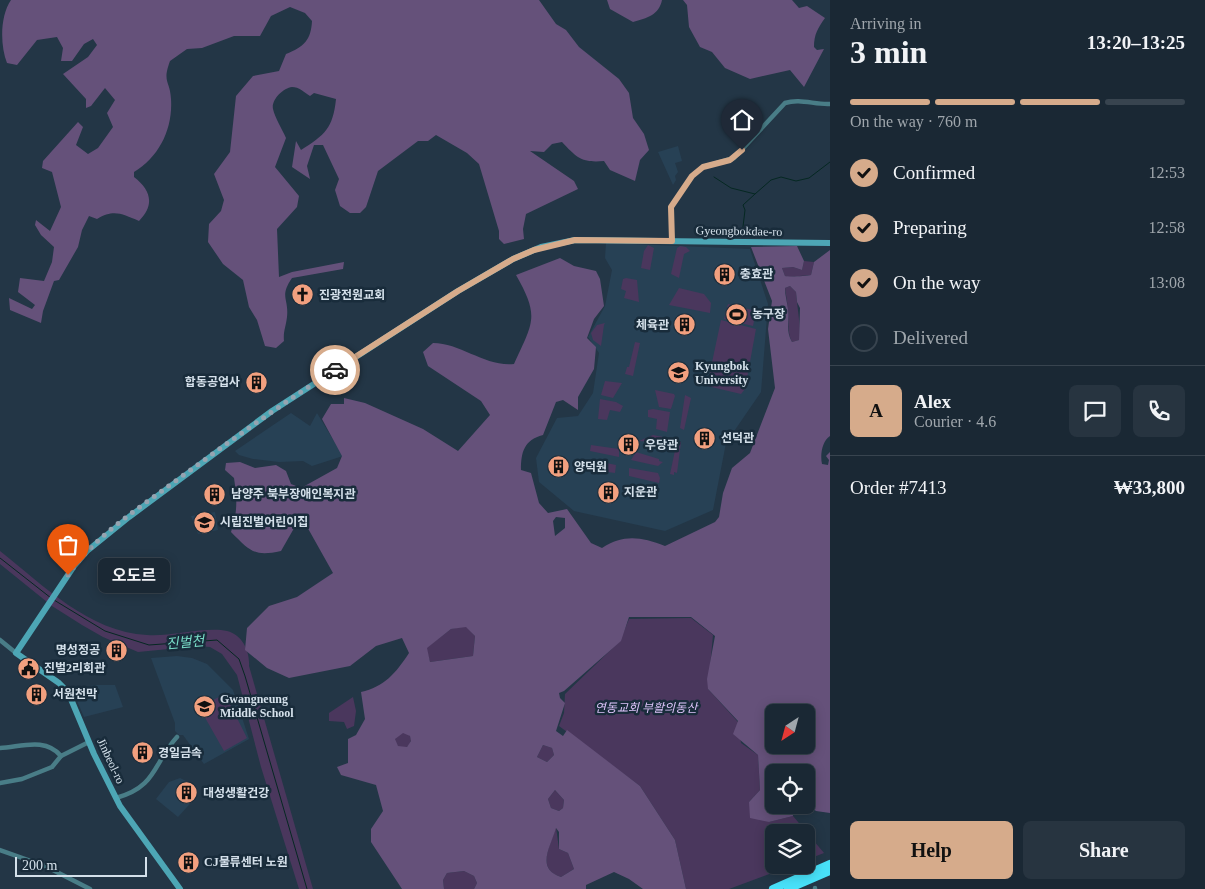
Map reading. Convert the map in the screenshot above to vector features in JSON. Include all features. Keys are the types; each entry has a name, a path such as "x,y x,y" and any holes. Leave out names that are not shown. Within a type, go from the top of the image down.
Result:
{"highway":[{"path":"773,889 830,864"},
{"path":"788,889 830,871"}],"street":[{"path":"672,241 672,203 697,170 734,158 785,103 796,100 817,104 830,104"},
{"name":"Gyeongbokdae-ro","path":"16,653 74,566 98,542 158,494 258,421 458,291 513,259 542,247 575,240 830,243"},
{"path":"0,640 16,653"},
{"name":"Jinbeol-ro","path":"16,653 65,688 116,798 133,825 180,889"},
{"path":"116,798 134,792 146,782 156,771 165,750 177,736"},
{"path":"0,783 38,774 56,764 61,756 89,742"},
{"path":"0,748 36,743 52,747 61,756"},
{"path":"0,850 45,866 90,889"}],"shaded area":[{"path":"11,0 539,0 556,24 566,30 579,47 619,79 629,93 633,118 644,134 649,150 640,160 635,181 610,170 604,161 590,161 580,158 562,142 552,144 544,152 530,151 574,181 578,189 526,214 523,229 524,239 504,244 499,239 499,231 479,164 467,153 436,135 428,141 418,141 378,171 366,207 360,213 350,213 340,206 335,190 339,179 323,145 314,145 307,166 310,179 292,167 296,141 301,150 322,135 333,117 336,99 314,93 310,96 295,87 285,90 278,95 273,106 275,116 286,138 275,167 299,196 297,207 277,229 279,277 292,272 344,262 343,269 292,278 285,294 287,317 284,341 276,348 265,346 257,320 249,307 243,280 223,264 208,242 209,224 221,211 224,200 214,174 230,152 236,96 253,76 279,71 286,54 298,49 310,33 312,21 305,13 290,7 271,16 260,36 234,36 202,48 187,49 170,61 167,78 171,110 167,131 163,141 151,158 134,172 134,177 147,192 149,203 147,209 139,221 128,216 113,213 97,219 89,216 82,230 78,247 59,280 54,281 43,311 41,323 10,310 9,298 32,309 35,305 18,292 20,278 44,281 52,262 54,247 41,235 35,225 36,220 50,231 61,207 52,172 42,168 43,161 78,122 83,127 76,145 88,154 98,148 113,127 107,113 115,100 105,88 91,106 86,108 86,99 63,74 88,57 97,45 93,39 84,44 72,61 61,61 63,48 57,37 37,40 17,65 7,63 3,48 2,31 7,7"},
{"path":"607,0 662,0 655,12 648,17 633,22 610,9"},
{"path":"683,0 792,0 799,8 807,6 825,18 817,31 814,47 817,50 824,49 804,87 790,70 750,79 725,68 712,52 700,47 689,27 687,5"},
{"path":"678,146 682,161 675,163 678,172 673,185 658,152"},
{"name":"Kyungbok University","path":"606,243 750,249 768,304 761,392 726,443 713,510 665,531 574,511 539,482 536,458 557,418 578,416 593,393 599,353 588,337 605,306 612,270 605,258"},
{"path":"797,246 804,261 802,270 793,267 782,268 785,276 811,275 814,262 830,250 830,436 823,445 821,457 822,464 828,465 829,460 826,456 830,452 830,813 815,810 815,764 765,764 765,814 793,814 793,816 769,822 750,818 749,802 760,790 758,755 733,734 738,721 708,689 707,679 715,636 691,617 629,617 621,641 564,691 559,693 560,698 565,703 556,731 563,736 567,730 640,786 675,840 686,889 643,889 629,879 614,872 586,885 586,889 474,889 477,883 474,876 464,871 447,873 443,880 444,889 402,889 371,842 371,829 383,811 376,785 341,775 337,767 348,763 348,739 356,735 365,719 361,692 383,683 399,667 409,653 402,638 376,646 350,666 289,678 267,668 245,650 247,628 269,606 297,597 333,573 301,516 281,551 258,553 248,548 231,532 236,511 236,492 234,478 225,470 226,463 240,462 255,468 276,465 286,471 291,484 301,488 337,468 342,456 322,419 331,404 344,404 344,398 365,403 423,429 458,451 490,415 481,401 428,366 423,352 433,343 443,344 493,362 514,364 526,338 531,320 531,311 524,289 516,275 560,258 574,266 596,271 600,279 604,306 594,319 587,338 596,347 594,369 578,397 578,410 563,400 556,402 543,435 532,440 525,448 521,470 531,473 539,503 548,513 567,509 591,543 602,548 618,541 633,538 665,546 715,522 719,517 723,493 732,468 750,453 775,388 768,329 772,301 751,247","holes":["790,286 796,292 800,308 799,340 792,342 788,326 785,288","556,517 565,518 565,528 555,536 553,521","466,627 475,636 473,656 430,662 427,648 451,629","403,733 410,736 411,741 407,747 398,746 395,739","543,745 552,748 554,755 547,762 537,757","555,790 564,800 563,808 559,811 551,808 548,799","556,828 559,832 559,849 568,853 574,869 561,877 553,873 547,863 547,856"]},
{"path":"291,413 310,426 317,413 343,456 312,466 303,461 279,462 253,459 239,455 235,451"},
{"name":"시립진벌어린이집","path":"215,512 218,530 198,534 191,516"},
{"name":"Gwangneung Middle School","path":"177,656 192,658 207,664 233,690 249,739 204,764 183,735 179,735 175,731 175,723 151,658"},
{"path":"115,685 123,707 84,717 74,694 86,693 85,687"},
{"name":"대성생활건강","path":"180,778 186,781 197,796 178,817 156,799 169,782"}],"green space":[{"path":"648,245 654,248 650,270 641,268 644,251"},
{"path":"680,246 686,247 690,251 684,254 679,278 671,274 677,248"},
{"path":"804,261 814,262 811,275 785,276 782,268 793,267 802,270"},
{"path":"623,279 637,280 639,302 624,298 626,291 621,289"},
{"path":"790,286 796,292 800,327 799,340 792,342 788,326 785,288"},
{"path":"679,288 704,294 711,303 710,313 669,305"},
{"name":"농구장","path":"728,304 756,311 753,326 724,319"},
{"path":"721,320 756,329 745,389 741,394 707,386"},
{"path":"605,323 601,346 593,340 591,333 597,325"},
{"path":"635,342 640,343 633,376 625,374 627,367 629,367"},
{"path":"605,381 622,383 613,398 601,395"},
{"path":"655,390 674,394 671,409 659,407"},
{"path":"685,395 691,398 684,430 680,428"},
{"path":"600,399 616,402 623,406 620,412 610,410 607,420 598,419"},
{"path":"648,410 670,412 667,432 656,429 657,419 648,417"},
{"path":"653,435 668,438 667,449 661,447 662,443 639,441"},
{"path":"677,441 681,442 677,473 674,472 674,475 670,474"},
{"path":"591,445 619,449 619,457 590,451"},
{"path":"636,452 663,462 658,466 631,460"},
{"path":"592,460 616,465 615,473 586,469 588,463"},
{"path":"629,468 658,473 659,483 629,476"},
{"path":"0,551 68,605 106,625 126,632 147,635 219,630 233,633 241,640 247,650 249,666 313,889 299,889 261,767 237,675 222,654 210,647 199,646 138,652 103,637 52,606 0,564"},
{"name":"연동교회 부활의동산","path":"691,618 713,635 708,689 738,722 741,743 758,755 760,790 749,802 769,822 793,816 800,824 765,824 765,874 769,874 729,889 686,889 675,840 640,786 559,726 564,713 565,694 620,641 629,619"},
{"path":"466,626 475,636 473,656 430,662 426,648 451,629"},
{"path":"225,694 247,738 224,751 199,707"},
{"path":"353,697 356,711 354,726 347,729 344,722 329,721 329,713"},
{"path":"403,732 411,740 403,748 395,740"},
{"path":"543,745 552,748 554,755 547,762 537,757"},
{"path":"555,790 564,800 563,808 559,811 551,808 548,799"},
{"path":"556,827 559,849 568,853 574,869 561,877 553,873 547,862"},
{"name":"연동교회 부활의동산","path":"815,842 824,853 815,856"},
{"path":"464,871 474,876 477,883 474,889 444,889 443,880 447,873"}],"waterway":[{"path":"714,177 731,188 755,194 771,180 781,177 796,181 809,178 830,162"},
{"path":"742,235 745,210 743,205 755,194"},
{"name":"진벌천","path":"0,558 51,598"},
{"name":"진벌천","path":"54,600 105,631 149,645 217,640 239,659 307,889"}],"way so far":[{"path":"68,575 87,551 158,494 272,411 335,370"}],"place":[{"name":"충효관","path":"724,274"},
{"name":"진광전원교회","path":"303,295"},
{"name":"농구장","path":"736,314"},
{"name":"체육관","path":"685,325"},
{"name":"Kyungbok University","path":"679,373"},
{"name":"합동공업사","path":"256,382"},
{"name":"선덕관","path":"705,438"},
{"name":"우당관","path":"629,445"},
{"name":"양덕원","path":"558,467"},
{"name":"지운관","path":"608,492"},
{"name":"남양주 북부장애인복지관","path":"215,494"},
{"name":"시립진벌어린이집","path":"204,522"},
{"name":"오도르","path":"68,575"},
{"name":"명성정공","path":"116,650"},
{"name":"진벌2리회관","path":"28,668"},
{"name":"서원천막","path":"37,694"},
{"name":"Gwangneung Middle School","path":"204,706"},
{"name":"경일금속","path":"142,753"},
{"name":"대성생활건강","path":"187,793"},
{"name":"CJ물류센터 노원","path":"188,862"}],"route":[{"path":"335,370 458,291 513,259 534,250 564,241 575,240 672,241 671,207 692,176 703,167 734,158 742,150"}]}
